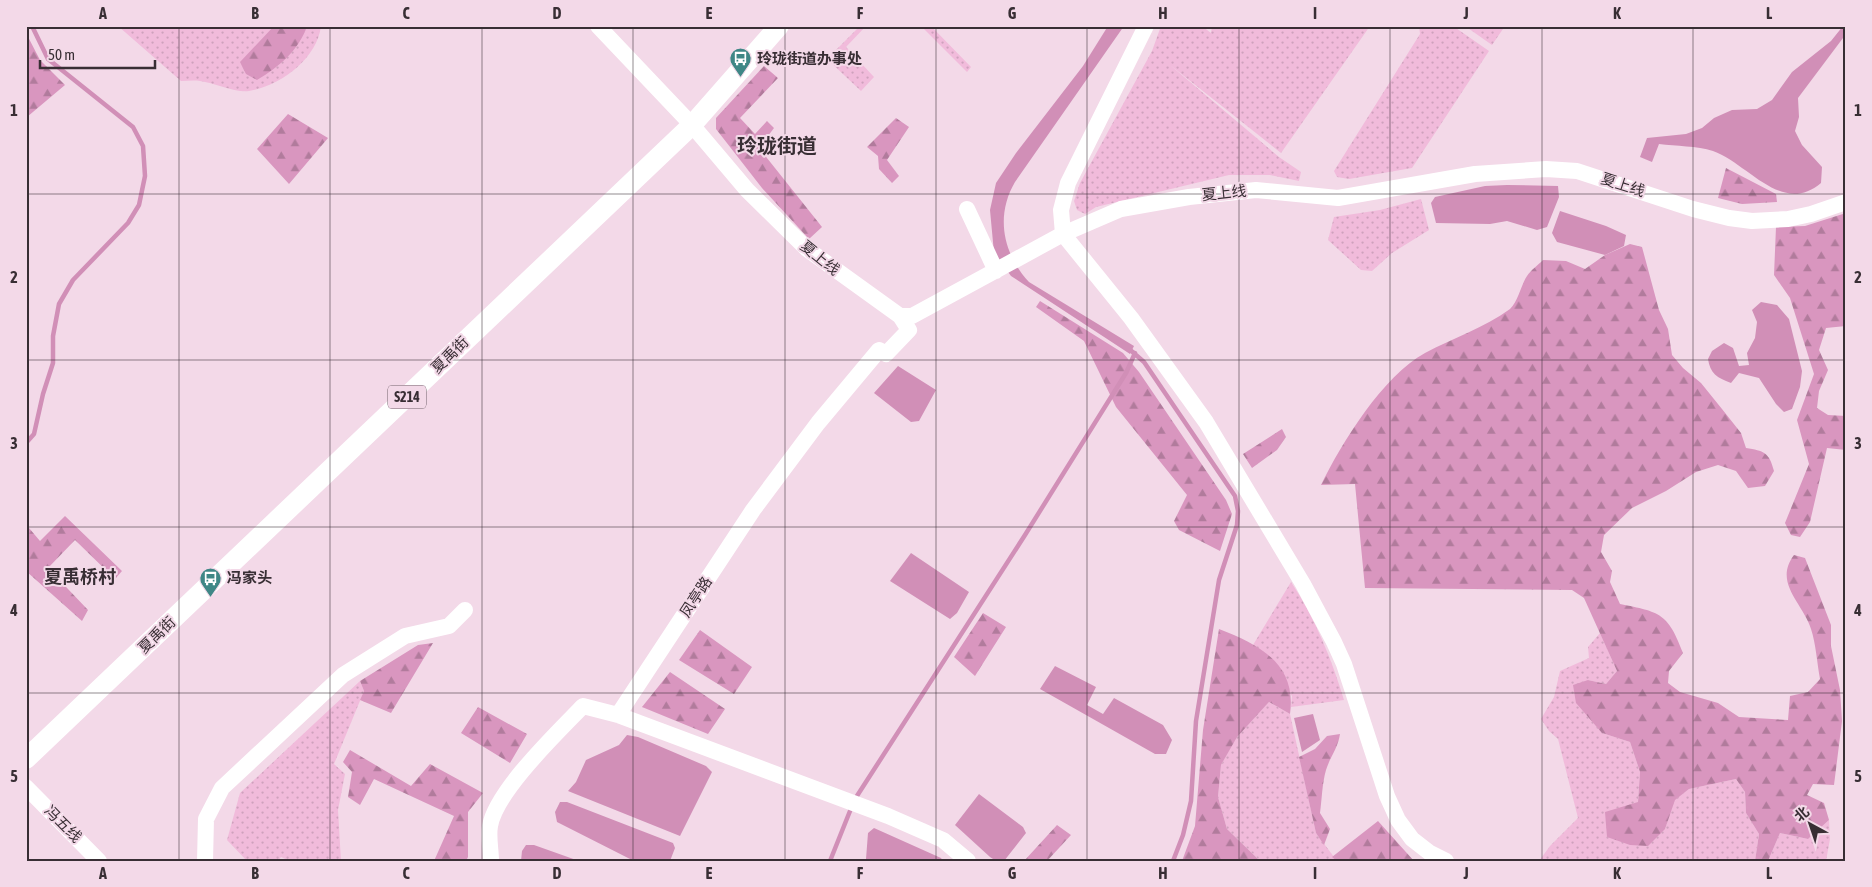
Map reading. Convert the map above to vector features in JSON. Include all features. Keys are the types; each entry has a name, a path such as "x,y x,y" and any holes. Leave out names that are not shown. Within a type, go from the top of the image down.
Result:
{"main road":[{"name":"夏禹街","path":"26,759 692,125 779,26"}],"street":[{"name":"夏上线","path":"598,26 692,125 747,190 807,249 900,316 912,316 1063,234 1121,210 1188,197 1256,190 1338,198 1475,174 1546,169 1577,171 1693,209 1736,219 1788,219 1811,214 1846,202"},
{"path":"1146,26 1068,183 1061,210 1063,234 1131,318 1206,422 1303,584 1334,642 1344,664 1387,796 1398,820 1412,839 1430,853 1446,861"},
{"path":"967,209 996,271"},
{"name":"凤亭路","path":"618,715 753,510 818,423 879,350 886,354 910,330 900,316"},
{"path":"205,861 206,819 222,788 343,675 405,636 449,626 465,610"},
{"path":"491,861 490,826 506,792 553,736 584,706 618,715 888,816 943,840 968,861"},
{"name":"冯五线","path":"26,787 99,861"}],"shaded area":[{"path":"118,26 321,26 318,38 312,49 305,60 295,69 273,83 261,88 244,91 200,81 181,81"},
{"path":"860,26 866,26 846,47 874,77 861,91 827,59"},
{"path":"921,26 931,26 971,67 967,72"},
{"path":"1108,26 1124,26 1015,182 1005,208 1004,221 1008,247 1020,271 1029,282 1134,346 1130,354 1011,276 994,253 990,210 996,183 1016,153 1083,66"},
{"path":"1161,26 1202,26 1211,33 1212,26 1370,26 1281,153 1170,65 1279,157 1301,172 1299,181 1270,175 1229,175 1096,207 1085,214 1077,210 1074,201 1080,183 1152,51"},
{"path":"1419,26 1453,26 1489,51 1412,168 1349,179 1337,177 1334,171 1420,34"},
{"path":"1465,26 1505,26 1492,45"},
{"path":"1843,26 1846,26 1846,34 1798,98 1799,117 1795,131 1802,145 1822,167 1821,183 1807,192 1793,194 1779,191 1726,157 1700,148 1659,144 1652,162 1640,157 1647,138 1686,134 1702,128 1714,118 1732,110 1757,109 1772,100 1792,72 1831,41"},
{"path":"1485,186 1558,186 1559,197 1547,227 1537,230 1507,221 1490,224 1436,223 1431,203 1435,197"},
{"path":"1421,199 1429,230 1392,253 1372,271 1361,270 1328,240 1334,217 1380,210"},
{"path":"1560,211 1606,226 1626,235 1624,246 1605,255 1557,242 1552,233"},
{"path":"1761,302 1777,305 1789,319 1802,371 1800,387 1792,409 1784,412 1776,404 1759,378 1739,373 1731,383 1715,374 1709,364 1708,359 1712,351 1724,343 1733,348 1739,366 1749,365 1747,353 1755,338 1757,322 1752,310"},
{"path":"898,366 936,390 919,421 911,422 874,393"},
{"path":"911,553 969,592 957,613 950,619 890,581"},
{"path":"1291,582 1308,610 1322,640 1344,700 1291,707 1292,696 1253,645"},
{"path":"1600,633 1617,671 1606,684 1588,680 1602,733 1630,742 1640,772 1638,802 1665,829 1674,800 1689,789 1736,779 1745,792 1746,813 1759,834 1755,861 1539,861 1550,846 1578,818 1558,739 1549,731 1541,719 1554,697 1560,671 1589,658 1588,647"},
{"path":"1055,666 1096,687 1087,705 1103,714 1114,698 1163,725 1172,740 1166,754 1155,754 1040,689"},
{"path":"360,681 364,691 334,764 345,774 338,810 341,861 290,861 281,857 278,861 247,861 227,840 240,793"},
{"path":"1269,702 1290,714 1316,833 1337,861 1258,861 1227,829 1218,797 1221,765 1236,737"},
{"path":"1313,714 1320,740 1302,752 1294,718"},
{"path":"627,735 638,737 706,766 712,772 680,836 568,791 576,782 586,760 619,745"},
{"path":"979,794 1023,827 1026,833 1004,861 996,861 990,857 955,825"},
{"path":"560,802 567,802 673,843 675,848 670,861 634,861 557,822 555,812"},
{"path":"1829,820 1830,839 1826,861 1768,861 1780,833 1808,839"},
{"path":"874,828 941,858 943,861 866,859 868,833"},
{"path":"526,845 534,845 579,861 521,861 522,851"}],"green space":[{"path":"274,26 307,26 299,43 287,57 257,80 246,74 240,62"},
{"path":"26,33 40,60 65,85 27,117"},
{"path":"764,66 778,78 740,118 755,134 767,121 774,128 759,148 822,227 809,239 762,188 716,129 716,118"},
{"path":"288,114 328,138 289,184 257,149"},
{"path":"896,118 909,127 887,160 899,176 892,183 879,169 878,156 867,147"},
{"path":"1726,168 1776,194 1777,202 1742,204 1718,198"},
{"path":"1846,213 1846,326 1826,328 1819,350 1828,370 1819,391 1817,408 1828,415 1846,416 1846,450 1827,448 1810,522 1800,537 1791,535 1785,523 1809,464 1797,420 1814,374 1790,298 1774,275 1776,227 1805,226"},
{"path":"1630,244 1642,247 1659,310 1668,329 1672,355 1683,368 1701,383 1722,409 1741,433 1746,448 1757,450 1768,456 1774,471 1765,486 1748,488 1736,471 1718,465 1696,472 1666,491 1632,508 1604,535 1601,552 1612,571 1610,582 1620,604 1654,612 1667,622 1672,630 1683,653 1669,671 1668,683 1680,692 1718,703 1739,717 1788,720 1790,696 1808,692 1820,679 1811,629 1788,584 1788,565 1794,555 1805,558 1831,625 1831,646 1840,690 1842,721 1834,785 1813,784 1807,795 1824,803 1829,820 1808,839 1780,833 1768,861 1755,861 1759,834 1746,813 1745,792 1736,779 1689,789 1675,800 1665,829 1648,846 1630,845 1607,837 1605,812 1638,802 1640,772 1630,742 1602,733 1576,703 1573,685 1588,680 1606,684 1617,671 1584,598 1572,590 1365,588 1355,484 1321,485 1340,449 1365,412 1394,377 1409,364 1425,353 1479,327 1510,309 1527,276 1543,260 1566,261 1585,269 1605,255"},
{"path":"1040,301 1123,353 1139,372 1226,500 1232,514 1220,551 1179,530 1174,521 1187,495 1116,407 1084,341 1036,307"},
{"path":"1282,429 1286,437 1277,450 1252,468 1243,454"},
{"path":"65,516 122,571 115,579 75,540 48,568 88,610 82,621 26,571 26,531 29,528 40,541"},
{"path":"983,613 1006,627 975,676 954,657"},
{"path":"1219,629 1248,642 1272,659 1281,669 1288,682 1291,697 1290,714 1269,702 1237,737 1221,765 1218,797 1227,829 1258,861 1182,861 1195,826 1203,730"},
{"path":"700,630 752,667 734,694 679,660"},
{"path":"433,643 391,713 360,700 364,691 360,681 418,645"},
{"path":"670,672 725,709 708,734 642,707"},
{"path":"478,707 527,734 510,763 461,733"},
{"path":"1340,734 1338,744 1326,770 1323,786 1320,813 1330,829 1324,845 1316,833 1299,757 1315,749 1327,736"},
{"path":"350,750 411,786 430,764 483,793 468,812 468,857 466,861 434,861 454,816 374,779 360,805 348,797 352,772 343,762"},
{"path":"1378,821 1414,861 1337,861 1332,857"},
{"path":"1057,825 1071,835 1047,861 1024,861"}],"waterway":[{"path":"26,443 34,434 43,394 53,363 53,336 59,304 73,280 128,223 139,205 145,176 143,146 133,127 48,59 32,26"},
{"path":"1128,348 1144,362 1235,496 1238,511 1237,525 1219,580 1196,721 1191,801 1183,835 1173,861"},
{"path":"855,799 1025,535 1126,373 1135,353"},
{"path":"830,861 852,806"}],"place":[{"name":"玲珑街道办事处","path":"741,78"},
{"name":"冯家头","path":"211,597"}],"district":[{"name":"玲珑街道","path":"777,146"},
{"name":"夏禹桥村","path":"80,577"}]}
